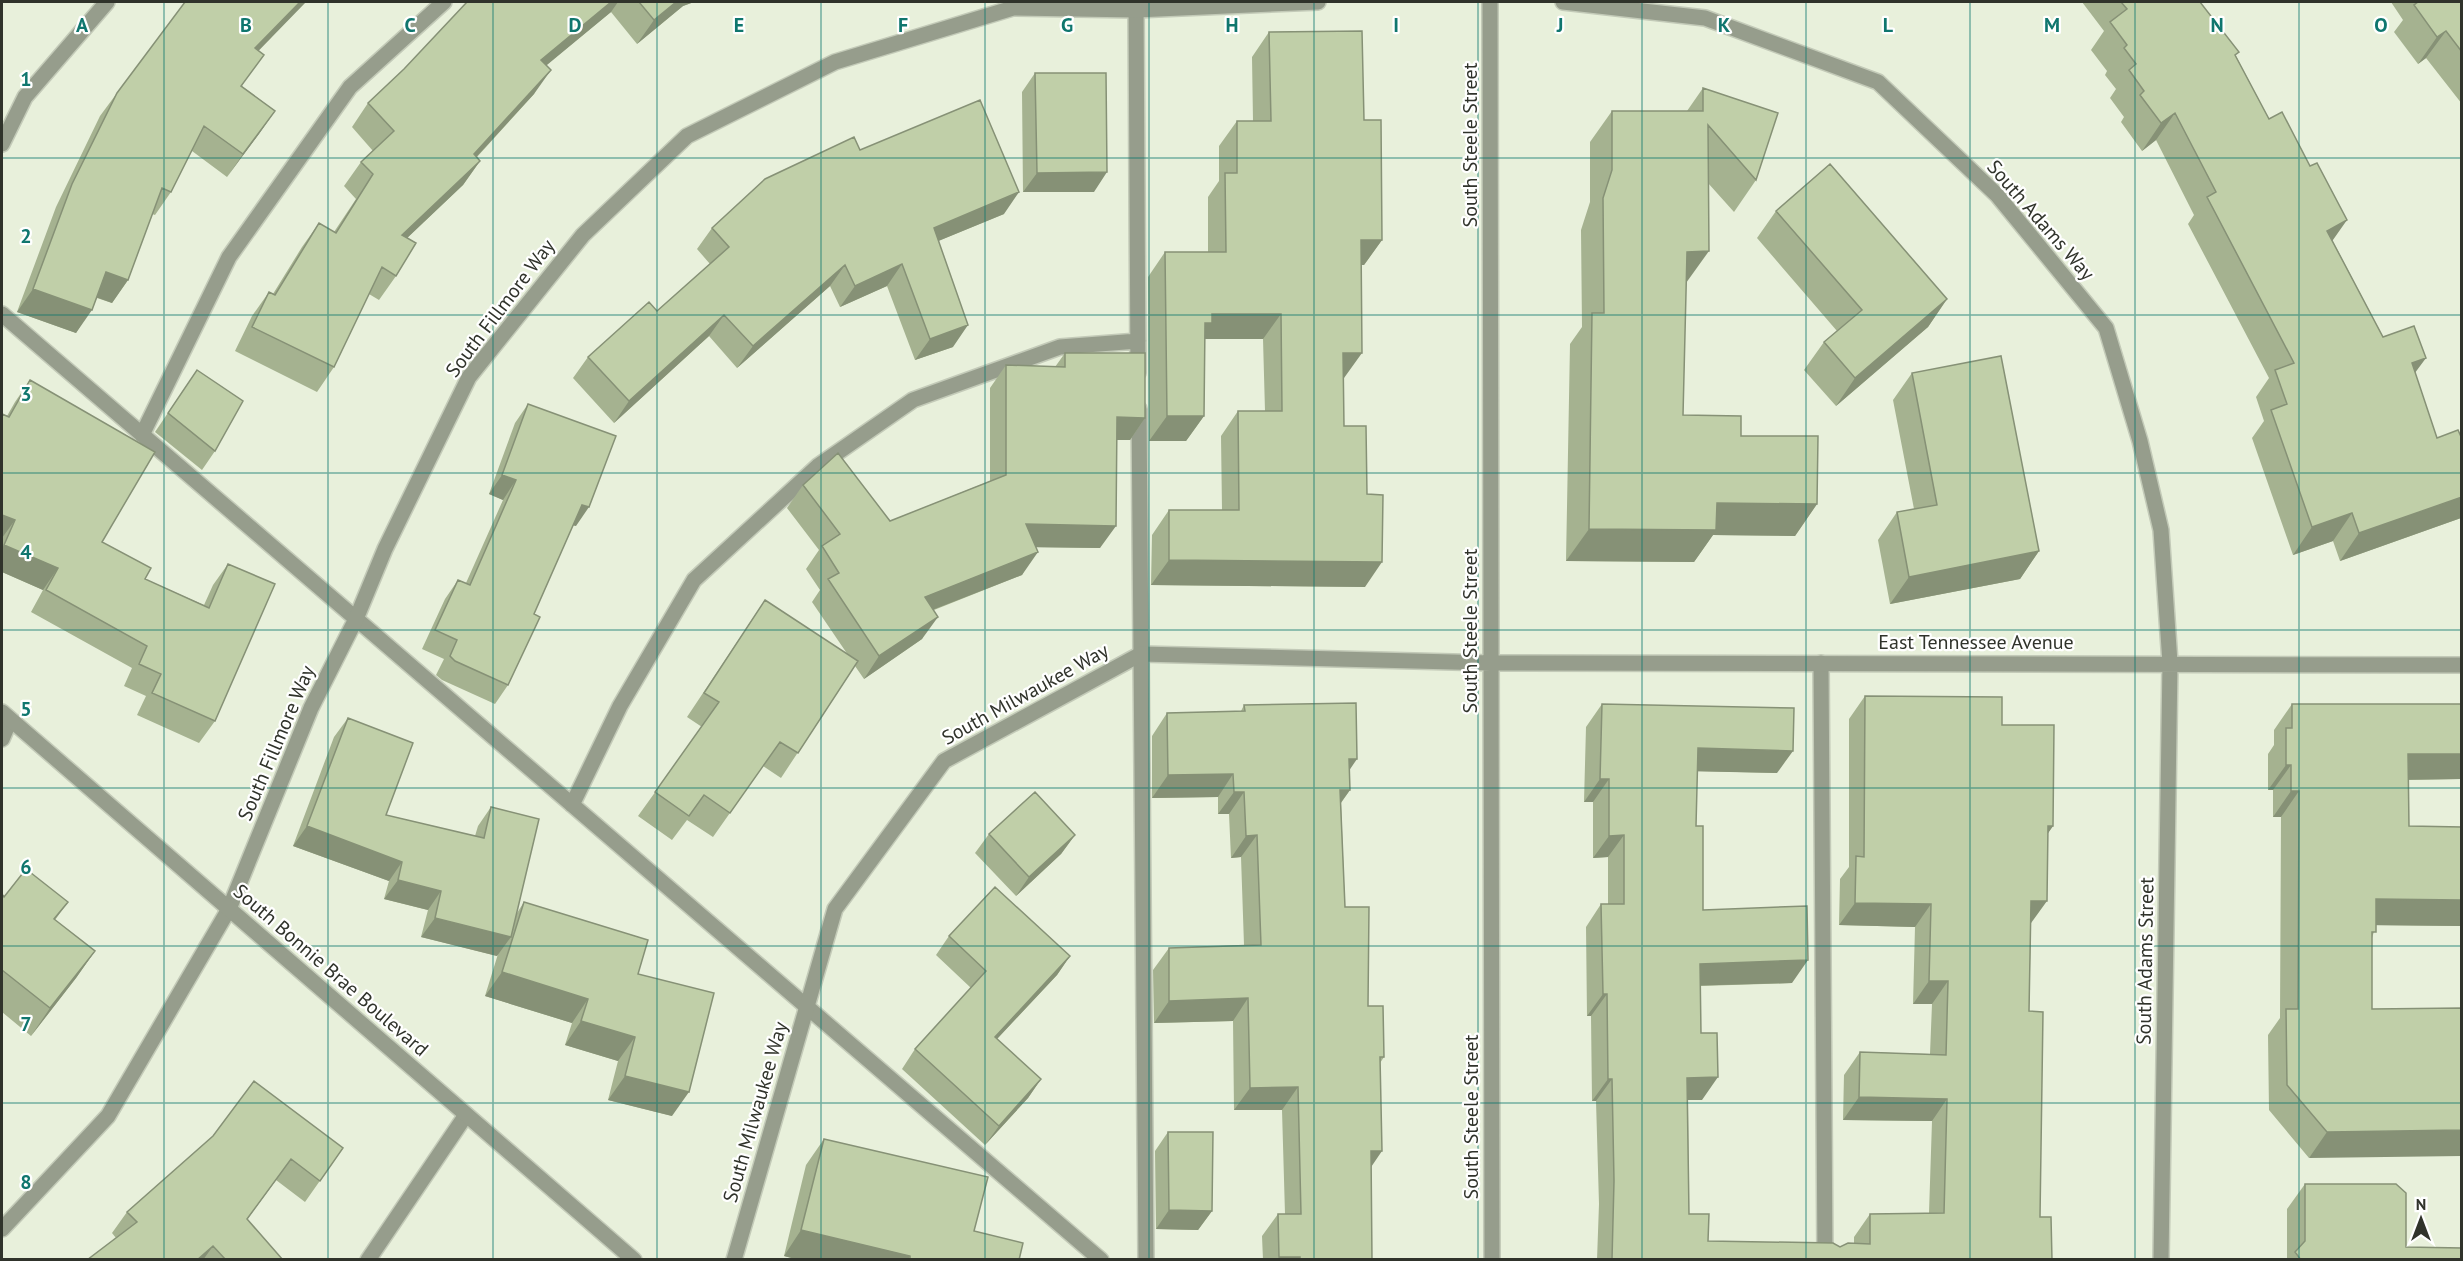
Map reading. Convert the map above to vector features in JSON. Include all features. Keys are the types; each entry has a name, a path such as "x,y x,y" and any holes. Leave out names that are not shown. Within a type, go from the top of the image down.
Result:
{"street":[{"path":"2,144 25,97 107,2"},
{"path":"142,435 229,257 350,87 444,2"},
{"name":"South Fillmore Way","path":"2,1229 108,1116 229,909 311,708 356,619 385,549 469,377 583,235 687,136 835,62 1013,8 1318,2"},
{"name":"South Steele Street","path":"1490,2 1492,1260"},
{"name":"South Adams Way","path":"1563,2 1705,18 1878,82 1997,195 2106,328 2140,441 2161,530 2170,663"},
{"path":"1136,6 1146,1260"},
{"path":"2,315 1101,1260"},
{"path":"572,805 620,706 694,580 818,466 913,400 1060,347 1138,341"},
{"name":"South Milwaukee Way","path":"734,1260 835,909 944,761 1141,654 1491,663"},
{"name":"East Tennessee Avenue","path":"1491,663 2462,665"},
{"path":"1821,663 1825,1260"},
{"name":"South Adams Street","path":"2161,1260 2170,663"},
{"path":"2,739 6,716"},
{"name":"South Bonnie Brae Boulevard","path":"6,716 634,1260"},
{"path":"368,1260 466,1115"}],"building":[{"path":"185,2 300,2 255,48 264,55 241,86 275,111 243,154 204,126 171,192 162,188 128,280 106,272 92,310 33,289 72,184 117,93"},
{"path":"467,2 611,2 541,60 551,70 474,154 480,161 402,235 416,243 396,276 382,267 334,367 252,327 269,292 275,295 319,223 336,233 373,174 361,162 394,131 368,103 404,69"},
{"path":"639,2 676,2 654,20"},
{"path":"2121,2 2200,2 2239,52 2235,55 2269,119 2282,112 2310,166 2317,163 2347,220 2327,231 2383,337 2414,326 2426,358 2412,363 2437,438 2458,430 2462,439 2462,497 2359,533 2352,513 2312,527 2271,410 2287,404 2275,370 2294,363 2207,197 2216,192 2175,113 2161,123 2140,95 2144,91 2129,70 2136,64 2124,48 2127,45 2110,22 2127,9"},
{"path":"2418,2 2462,2 2462,52 2446,31 2437,37 2414,5"},
{"path":"1362,31 1364,120 1381,120 1382,240 1361,240 1362,353 1343,353 1344,426 1366,426 1367,494 1383,495 1382,562 1169,560 1169,510 1239,510 1238,411 1282,411 1281,314 1212,314 1212,323 1205,323 1204,416 1167,416 1165,252 1226,252 1225,173 1237,173 1237,121 1271,121 1269,32"},
{"path":"1035,73 1106,73 1107,172 1037,173"},
{"path":"1703,88 1778,113 1756,180 1708,125 1709,251 1687,252 1683,415 1741,416 1741,436 1818,436 1817,504 1717,503 1716,530 1589,529 1592,313 1604,313 1603,198 1612,170 1612,111 1703,111"},
{"path":"980,100 1019,192 934,228 968,325 930,339 902,264 855,286 845,265 753,346 724,315 629,401 588,357 649,302 657,311 729,247 712,228 765,179 854,137 860,150"},
{"path":"1830,164 1947,299 1855,378 1824,342 1862,310 1776,211"},
{"path":"1065,353 1145,353 1145,418 1117,417 1116,526 1026,524 1038,552 925,597 938,617 879,656 828,579 839,573 822,546 840,534 803,485 838,453 890,521 1006,475 1006,365 1065,367"},
{"path":"2001,356 2039,551 1909,577 1897,512 1937,505 1912,373"},
{"path":"197,370 243,401 215,451 168,413"},
{"path":"30,380 155,452 102,542 151,568 145,579 209,608 228,564 275,584 215,721 152,693 161,674 139,664 147,646 46,590 58,568 4,545 15,520 2,515 2,414 9,417"},
{"path":"528,404 616,436 589,507 582,505 534,614 540,617 508,685 455,661 450,656 457,640 435,630 458,580 470,585 516,480 502,475"},
{"path":"765,600 858,661 798,753 780,742 730,813 704,795 689,816 655,792 719,702 704,693"},
{"path":"1865,696 2002,697 2002,725 2054,725 2053,826 2048,826 2047,901 2031,901 2029,1011 2043,1012 2040,1217 2051,1217 2052,1260 1612,1260 1614,1181 1612,1079 1608,1079 1607,994 1603,994 1601,904 1624,904 1624,835 1609,836 1609,779 1600,779 1602,704 1794,708 1793,751 1698,748 1696,826 1703,826 1703,910 1807,906 1808,960 1700,964 1701,1033 1717,1033 1718,1077 1687,1078 1689,1214 1709,1214 1708,1241 1833,1243 1840,1247 1848,1243 1870,1244 1870,1214 1944,1213 1947,1099 1859,1097 1860,1052 1946,1055 1948,981 1929,981 1931,904 1855,903 1856,856 1864,857"},
{"path":"1356,703 1357,759 1349,759 1350,790 1340,790 1345,907 1369,907 1368,1006 1383,1006 1384,1057 1380,1057 1382,1151 1371,1151 1372,1260 1300,1260 1300,1257 1279,1257 1278,1214 1301,1214 1298,1087 1250,1088 1248,998 1169,1001 1169,948 1261,945 1257,835 1246,836 1244,792 1234,792 1233,774 1168,775 1167,713 1245,711 1244,705"},
{"path":"2292,704 2462,704 2462,754 2408,754 2409,826 2462,827 2462,900 2376,899 2376,932 2372,932 2372,1009 2462,1008 2462,1130 2327,1132 2287,1085 2286,1009 2298,1009 2299,791 2291,791 2291,765 2286,765 2286,728 2292,728"},
{"path":"348,718 413,743 386,815 484,838 491,807 539,819 511,937 435,918 441,891 398,880 402,862 307,826"},
{"path":"1035,792 1075,835 1029,877 989,834"},
{"path":"26,869 68,902 54,919 95,951 50,1008 2,970 2,894 4,897"},
{"path":"995,887 1070,956 995,1037 1041,1079 999,1126 915,1049 986,971 949,936"},
{"path":"524,902 648,940 638,974 714,993 689,1092 625,1076 635,1037 581,1021 588,999 502,972"},
{"path":"254,1081 343,1148 320,1181 291,1159 247,1219 283,1260 226,1260 213,1246 197,1260 87,1260 137,1222 127,1212 213,1136"},
{"path":"1168,1132 1213,1132 1212,1211 1169,1210"},
{"path":"824,1139 988,1177 974,1231 1023,1243 1019,1260 910,1260 910,1256 801,1230"},
{"path":"2305,1184 2396,1184 2406,1193 2406,1247 2462,1248 2462,1260 2301,1260 2295,1252 2305,1241"}]}
